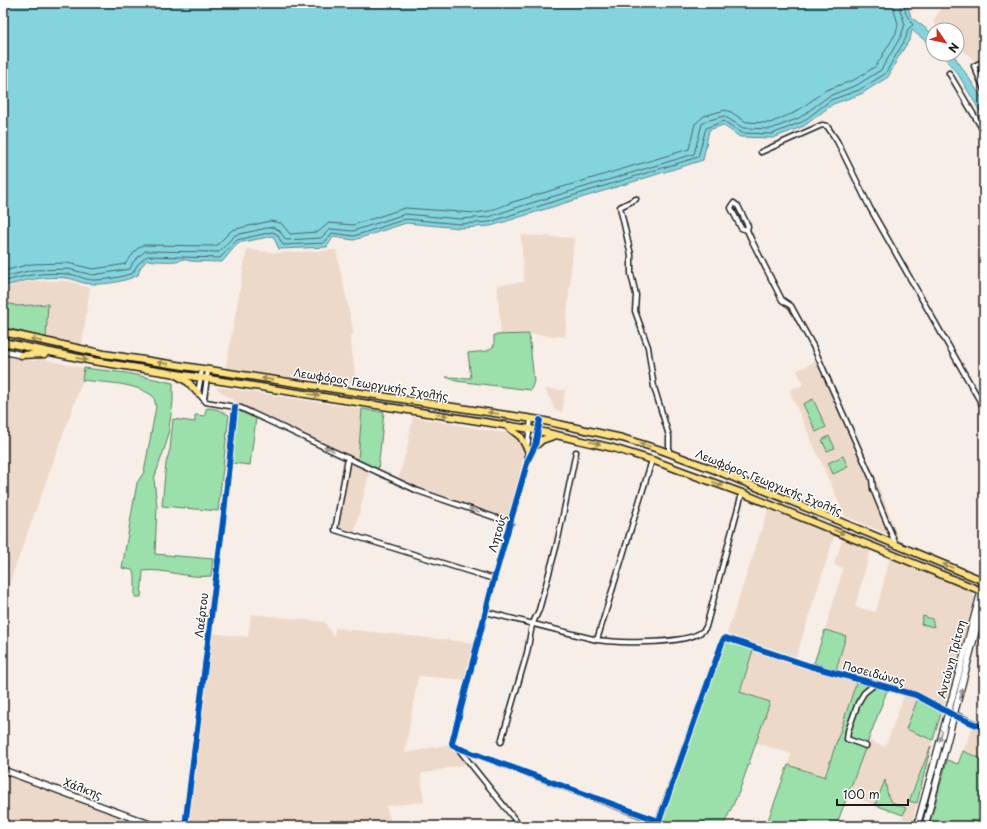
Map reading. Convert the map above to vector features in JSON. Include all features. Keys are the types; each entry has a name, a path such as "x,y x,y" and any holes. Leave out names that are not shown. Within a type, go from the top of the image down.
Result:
{"main road":[{"name":"Λεωφόρος Γεωργικής Σχολής","path":"3,332 76,349 540,420 622,438 669,453 770,492 984,581"},
{"name":"Λεωφόρος Γεωργικής Σχολής","path":"3,342 52,353 173,374 538,430 614,448 652,460 742,493 982,591"},
{"path":"20,355 52,353"},
{"path":"173,374 188,382 198,393"},
{"path":"506,425 521,437 527,448"},
{"path":"535,446 542,440 557,434"}],"street":[{"path":"984,61 974,66 984,89"},
{"path":"949,73 984,132"},
{"path":"761,152 822,125 827,126 837,141 870,208 984,408"},
{"path":"636,200 620,207 631,255 631,274 636,295 635,311 648,347 654,387 669,436 669,453"},
{"path":"747,230 741,228 734,215 731,208 734,203 738,206 748,226 747,230 782,300 791,306 819,360 872,479 873,489 896,545"},
{"path":"3,351 20,355"},
{"path":"204,400 205,369"},
{"path":"204,378 198,393 204,400 235,407 418,491 511,523"},
{"name":"Λαέρτου","path":"185,826 224,513 235,407"},
{"name":"Λητούς","path":"528,460 527,448 531,419"},
{"name":"Λητούς","path":"457,747 452,743 494,579 528,460 535,446 540,420"},
{"path":"501,742 527,653 532,625 539,610 557,544 576,452"},
{"path":"348,458 335,530 494,579"},
{"path":"597,640 652,460"},
{"path":"486,612 532,625 557,629 597,640 633,643 690,637 702,632 706,626 742,493"},
{"name":"Αντώνη Τρίτση","path":"917,826 984,581"},
{"name":"Αντώνη Τρίτση","path":"925,826 983,609 984,600"},
{"name":"Ποσειδώνος","path":"457,747 659,822 723,640 728,638 754,648 916,695 955,716 984,728"},
{"path":"866,746 847,739 848,731 864,693 875,684"},
{"path":"457,747 520,826"},
{"name":"Χάλκης","path":"3,770 155,826"}],"shaded area":[{"path":"944,3 984,3 984,57 975,61 965,52 965,22 933,22"},
{"path":"521,235 574,238 565,337 529,334 501,335 497,285 524,282"},
{"path":"247,249 277,253 336,250 354,334 350,335 356,384 225,372"},
{"path":"68,281 90,288 82,344 46,338 48,304 18,306 3,302 3,291 16,283"},
{"path":"3,352 32,361 42,359 84,368 82,382 3,601"},
{"path":"821,359 880,490 899,539 845,516 789,390 803,385 797,370"},
{"path":"218,387 362,409 358,461 240,405 217,389"},
{"path":"545,389 565,390 562,412 555,410"},
{"path":"413,417 509,434 519,438 523,446 524,454 510,520 457,503 457,499 426,491 398,480 406,452"},
{"path":"343,459 370,471 354,534 333,529"},
{"path":"769,507 835,534 796,657 756,644 753,650 726,636"},
{"path":"843,537 871,548 855,607 876,612 890,557 970,591 973,594 975,598 944,707 918,692 836,670 846,636 825,630 843,568 834,565"},
{"path":"251,614 325,622 334,638 335,628 476,643 468,680 418,676 405,753 450,744 467,764 421,774 424,802 386,806 392,826 187,826 210,633 248,637"},
{"path":"984,615 984,647 977,645"},
{"path":"753,650 857,680 825,778 788,765 791,754 756,743 770,702 740,692"},
{"path":"905,693 918,698 906,729 933,740 909,800 917,803 911,826 900,826 906,808 892,803 889,800 885,781 875,805 848,795 868,740 885,747"},
{"path":"973,726 984,730 984,760 963,751"},
{"path":"3,772 151,826 3,826"}],"green space":[{"path":"3,302 18,306 48,304 46,338 3,327"},
{"path":"529,334 534,381 531,390 456,381 446,377 471,378 468,353 487,351 494,346 494,335"},
{"path":"84,368 127,373 173,383 173,402 167,441 154,479 157,506 155,554 213,559 211,576 202,577 151,570 143,571 141,597 135,597 135,574 132,570 122,568 137,483 144,472 156,407 154,397 138,388 82,380"},
{"path":"813,399 826,427 816,432 803,404"},
{"path":"206,409 216,409 229,415 218,511 162,506 166,463 170,449 173,419 195,422 195,415 205,416"},
{"path":"362,409 384,412 378,471 358,461"},
{"path":"237,410 256,418 250,465 232,463"},
{"path":"829,436 835,448 827,451 822,440"},
{"path":"843,456 848,467 833,474 828,463"},
{"path":"923,616 932,619 934,627 921,624"},
{"path":"825,630 846,636 836,670 814,663"},
{"path":"726,636 748,643 753,650 740,692 770,702 739,792 723,826 660,826"},
{"path":"857,680 888,688 836,826 766,826 788,765 825,777"},
{"path":"918,698 942,710 933,740 906,729"},
{"path":"931,746 917,803 909,801"},
{"path":"963,751 984,760 984,826 929,826 947,760 958,764"},
{"path":"885,780 890,799 906,808 903,815 875,805"}],"water":[{"path":"3,3 911,3 908,7 911,17 925,28 925,41 912,30 910,39 888,77 861,94 833,104 804,126 773,138 740,137 723,125 709,130 703,160 491,226 460,228 406,223 354,240 333,237 327,247 279,249 273,236 238,243 222,262 190,261 184,259 171,261 147,260 140,268 138,275 104,284 90,284 68,278 43,278 18,282 3,287"},
{"path":"948,62 958,62 984,101 984,118 958,74"}],"cycle path":[{"path":"185,826 224,513 235,407"},
{"path":"540,420 535,446 528,460 494,579 452,743 453,746 659,821 723,640 726,638 810,666 916,695 955,716 984,728"}]}
